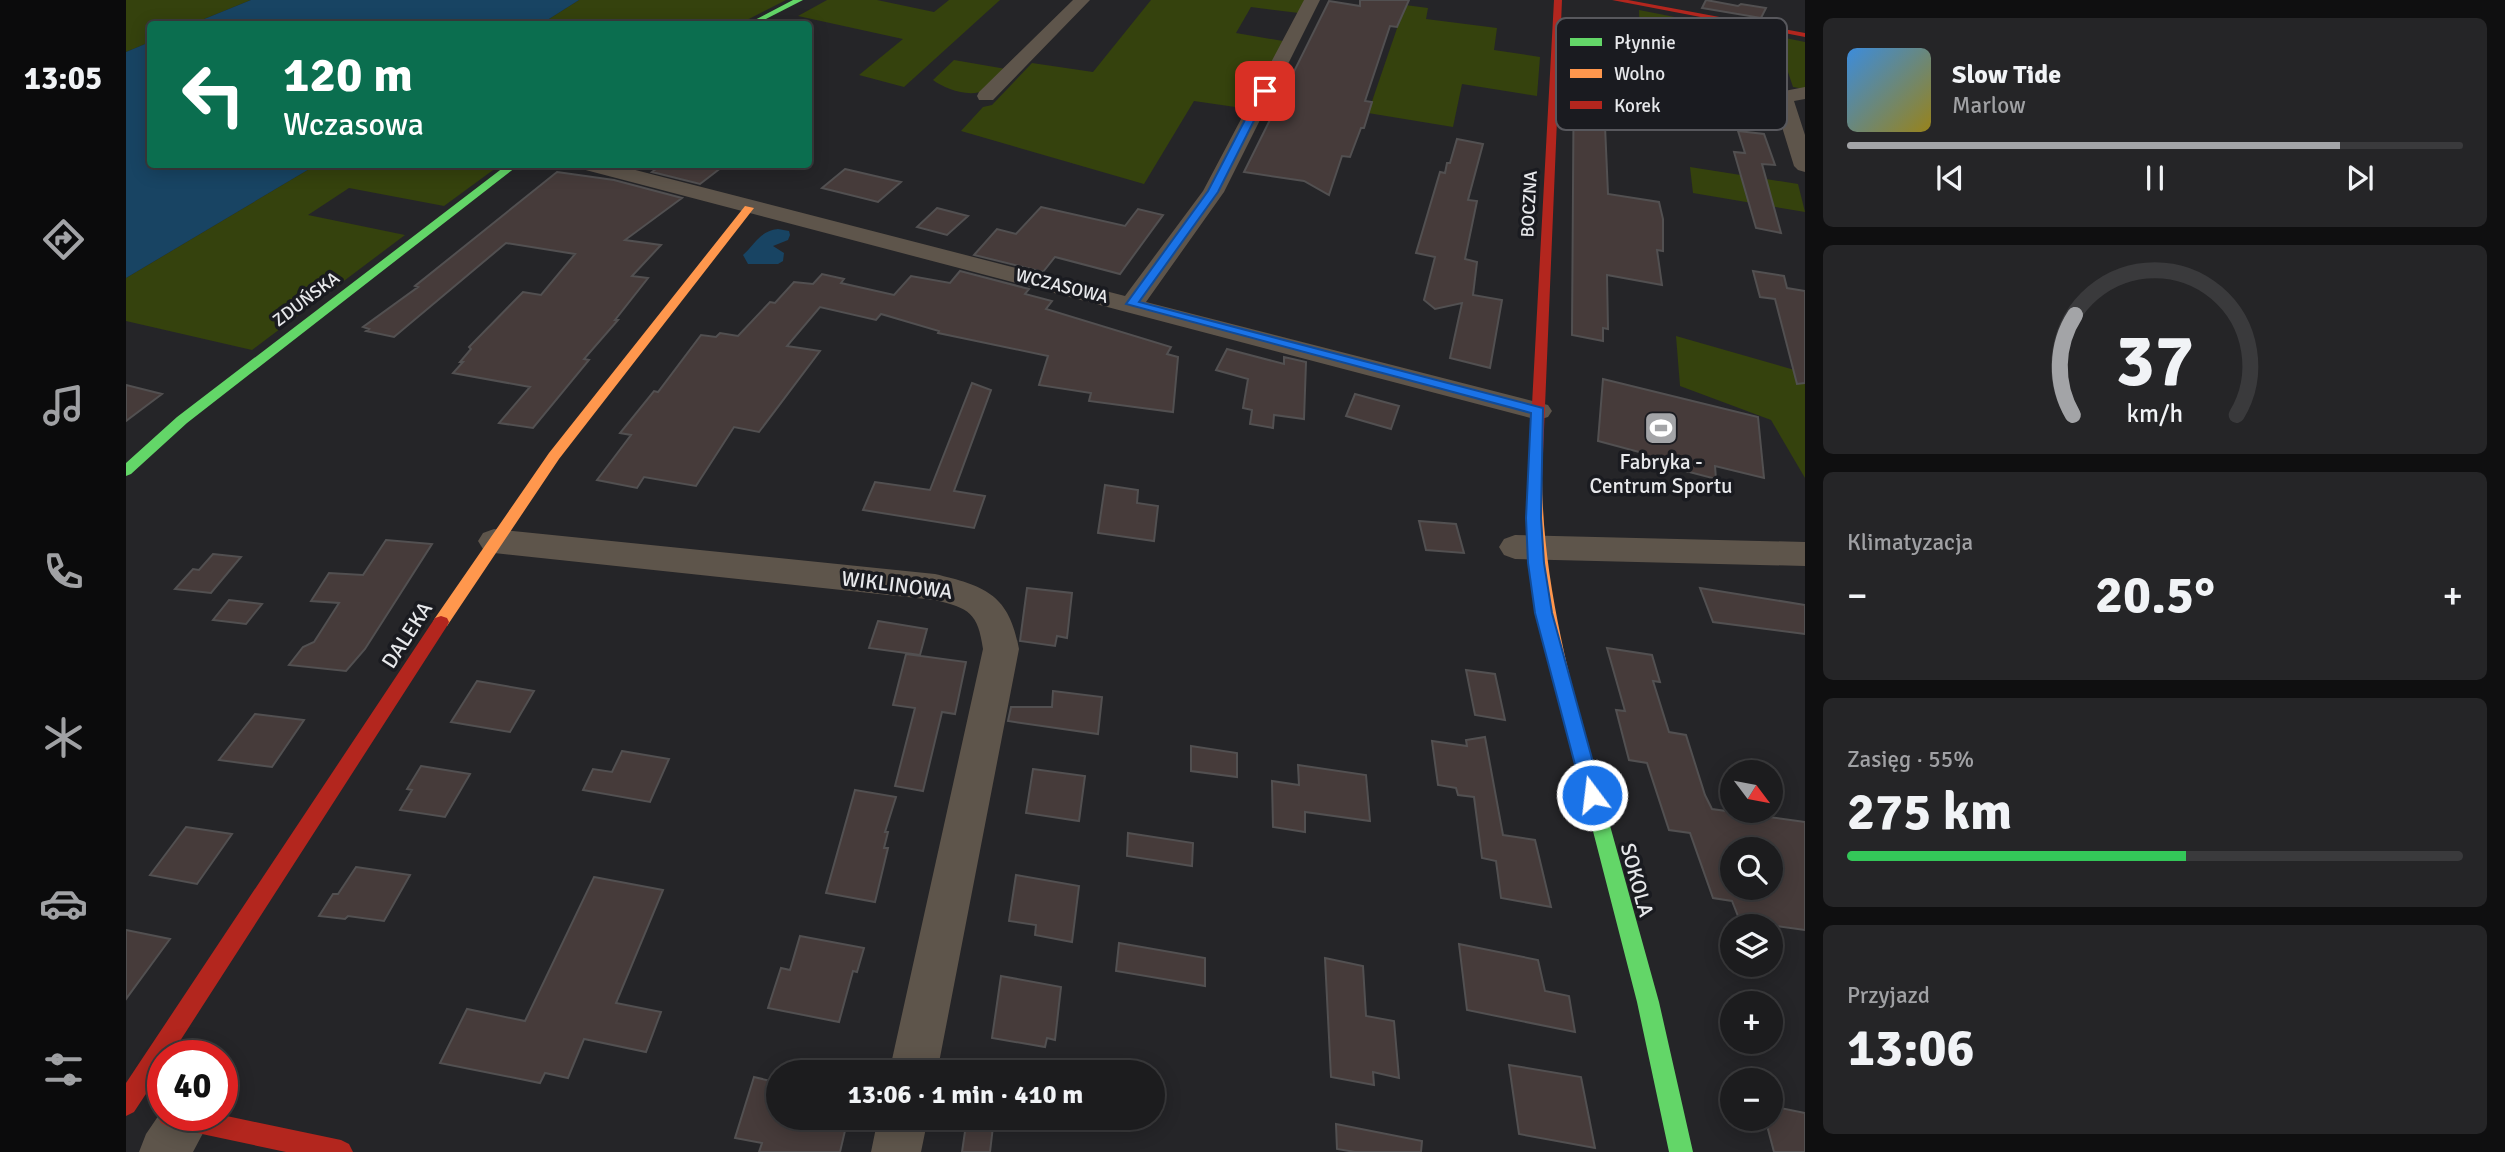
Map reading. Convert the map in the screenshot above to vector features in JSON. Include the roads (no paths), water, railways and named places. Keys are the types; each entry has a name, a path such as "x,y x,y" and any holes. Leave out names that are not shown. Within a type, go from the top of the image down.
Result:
{"street":[{"path":"757,21 799,0"},
{"path":"986,96 1082,0"},
{"path":"1132,304 1213,192 1312,0"},
{"name":"BOCZNA","path":"1557,18 1558,0"},
{"path":"1616,0 1713,18"},
{"path":"1787,32 1805,35"},
{"name":"BOCZNA","path":"1538,411 1556,41"},
{"path":"1787,96 1805,93"},
{"path":"1787,110 1805,166"},
{"name":"ZDUŃSKA","path":"126,471 182,420 510,168"},
{"name":"WCZASOWA","path":"600,168 1538,411"},
{"name":"DALEKA","path":"198,1040 494,541 554,456 749,208"},
{"name":"SOKOLA","path":"1538,411 1533,518 1525,547 1648,1002 1681,1152"},
{"name":"WIKLINOWA","path":"494,541 935,587 964,594 984,604 998,624 1001,649 916,1060"},
{"path":"1525,547 1805,554"},
{"path":"896,1152 901,1130"},
{"path":"231,1131 341,1152"}],"water":[{"path":"251,0 579,0 546,21 199,21"},
{"path":"147,43 147,168 311,168 126,278 126,52"},
{"path":"778,229 789,231 790,235 788,240 773,246 784,253 783,261 778,264 748,264 743,255 762,235"}],"place":[{"name":"Fabryka - Centrum Sportu","path":"1661,428"}]}
